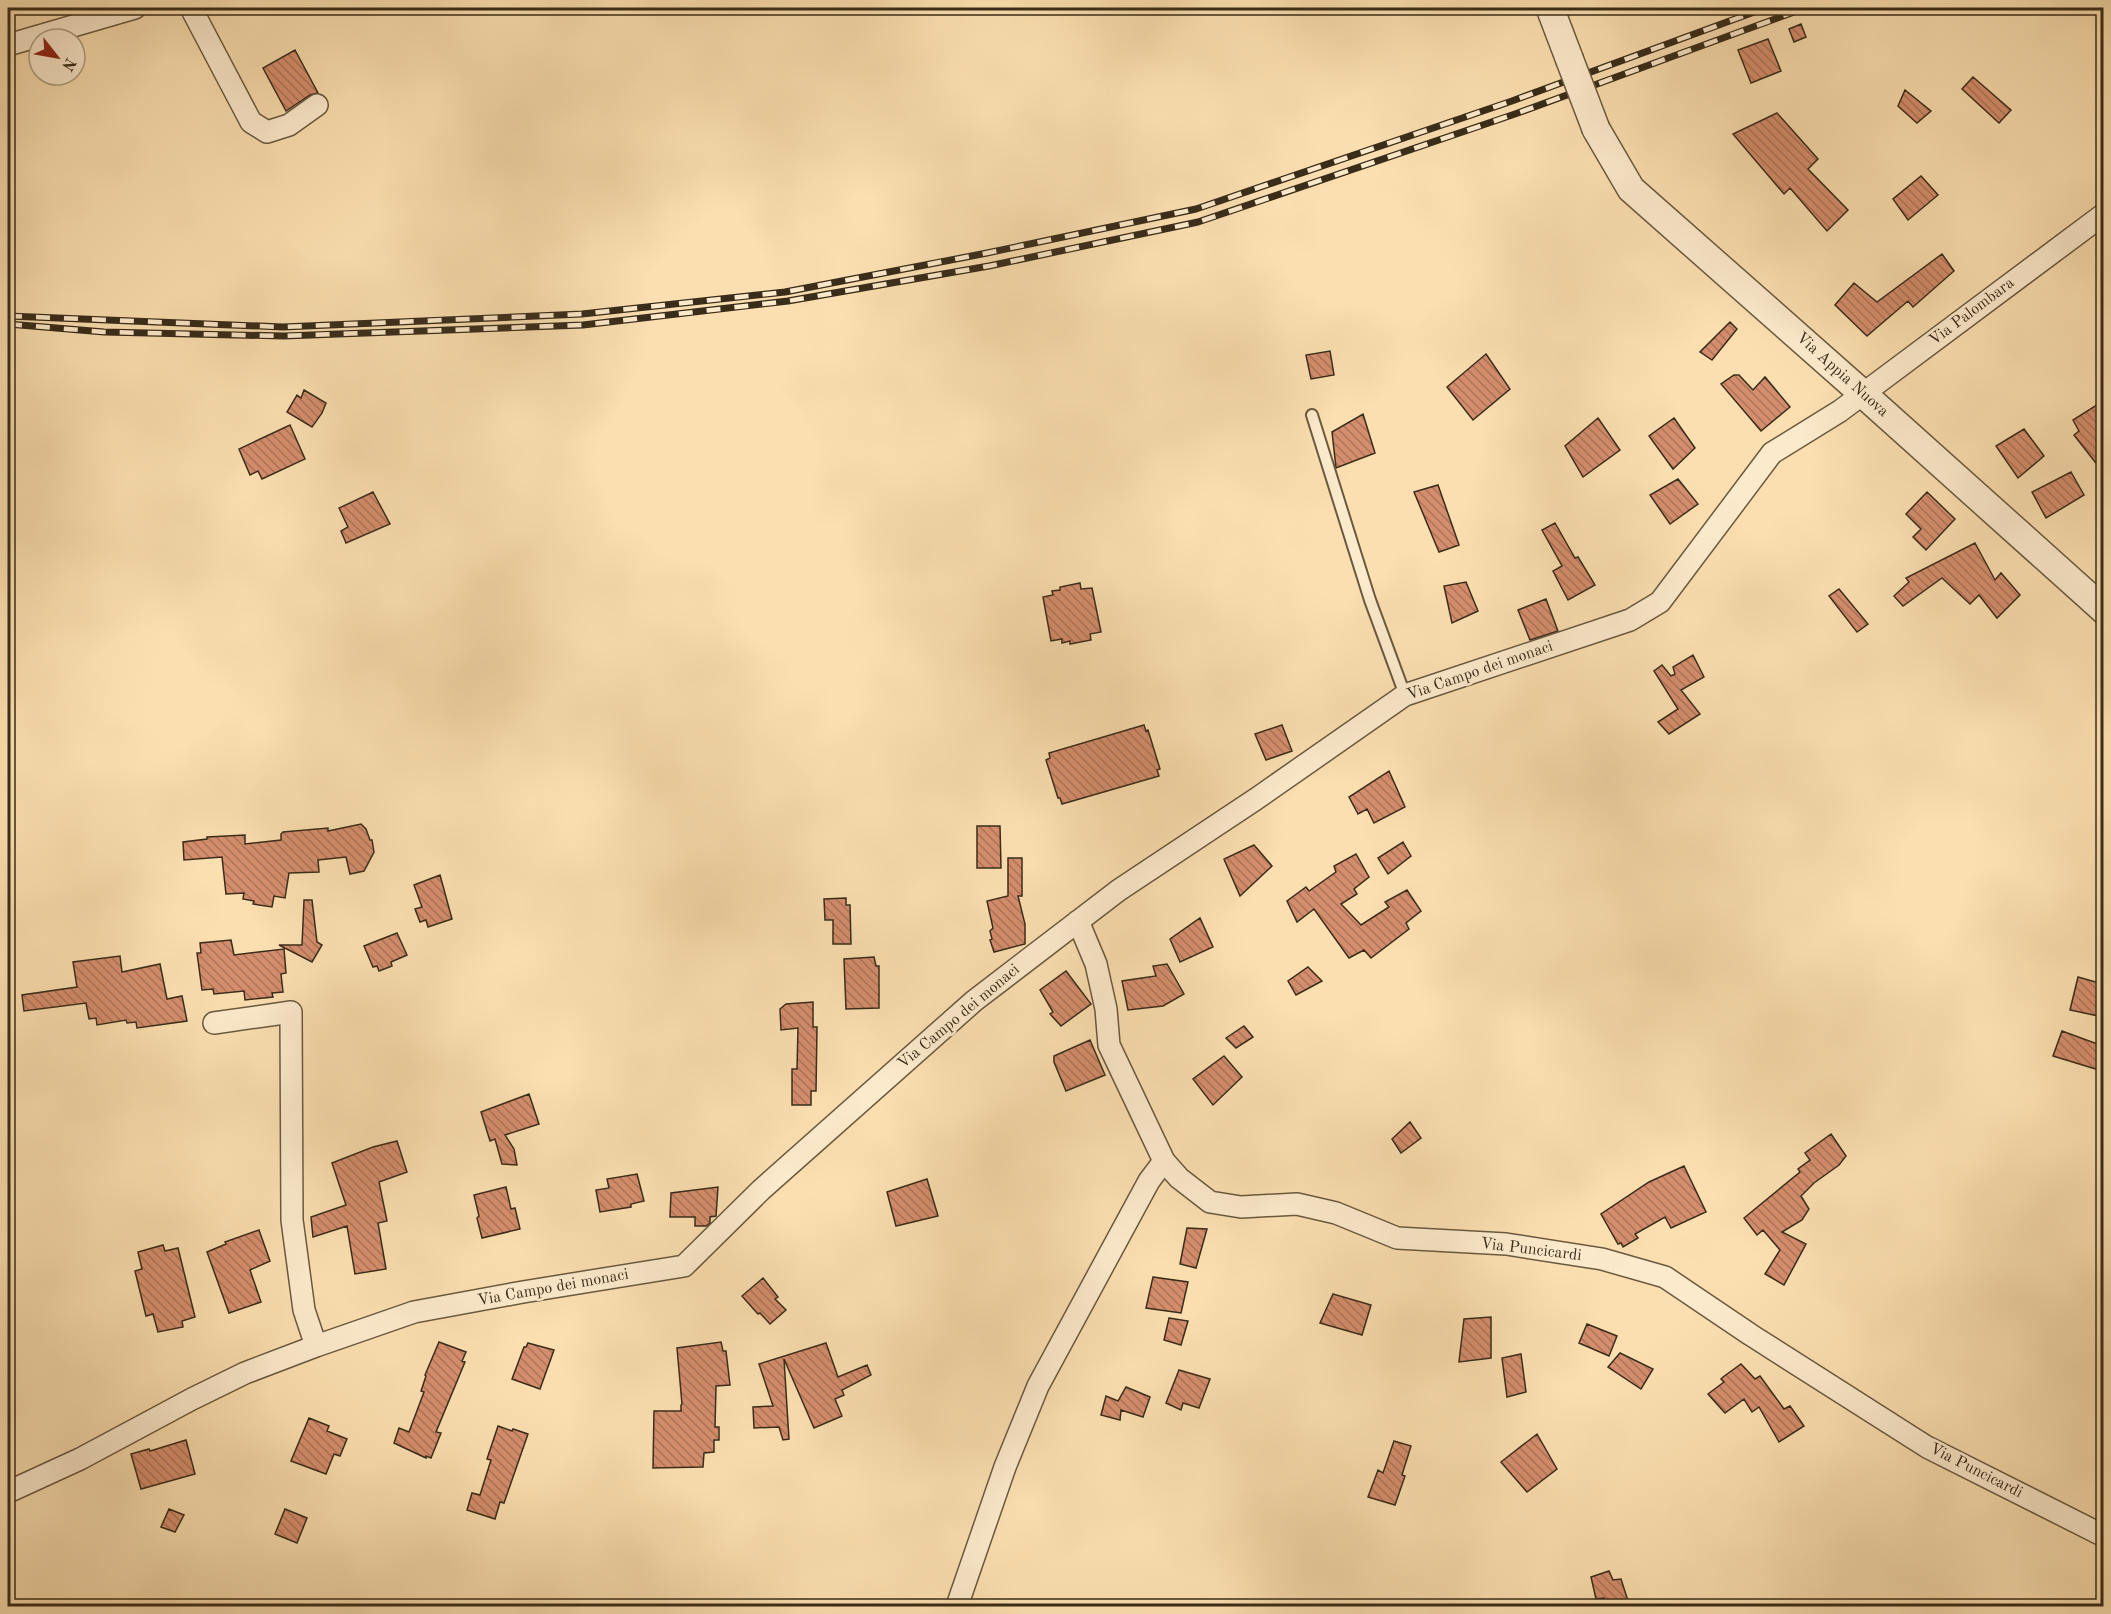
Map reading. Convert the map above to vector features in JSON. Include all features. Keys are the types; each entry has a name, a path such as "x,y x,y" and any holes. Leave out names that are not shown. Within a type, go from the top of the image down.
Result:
{"street":[{"path":"8,45 135,8"},
{"path":"191,8 251,122 267,132 289,125 317,105"},
{"name":"Via Appia Nuova","path":"1550,8 1596,129 1631,189 2103,610"},
{"name":"Via Palombara","path":"1840,411 2103,214"},
{"name":"Via Campo dei monaci","path":"8,1492 80,1459 245,1373 414,1312 684,1266 761,1190 974,1001 1119,890 1256,799 1405,695 1630,620 1660,602 1772,453 1840,411"},
{"name":"Via Puncicardi","path":"1078,921 1096,964 1106,1009 1109,1046 1164,1161 1179,1178 1210,1202 1241,1207 1297,1204 1336,1213 1397,1238 1506,1245 1602,1259 1665,1277 1761,1341 1928,1446 2103,1536"},
{"path":"214,1023 291,1012 292,1220 304,1310 316,1346"},
{"path":"957,1606 1005,1467 1038,1386 1138,1200 1164,1161"}],"lane":[{"path":"1312,415 1370,600 1405,695"}],"building":[{"path":"1801,24 1806,37 1794,42 1789,29"},
{"path":"1768,39 1781,71 1751,83 1738,50"},
{"path":"295,50 318,93 310,95 286,111 263,68"},
{"path":"1973,77 2011,110 1999,123 1962,89"},
{"path":"1905,90 1931,111 1917,123 1898,106"},
{"path":"1777,113 1818,159 1808,169 1848,210 1827,231 1790,188 1784,194 1733,134"},
{"path":"1921,176 1938,195 1908,220 1893,199"},
{"path":"1942,254 1954,271 1913,307 1908,301 1867,336 1835,305 1854,283 1877,302"},
{"path":"1730,322 1737,329 1712,360 1700,352"},
{"path":"1330,351 1334,375 1311,379 1306,355"},
{"path":"1486,354 1510,389 1473,420 1447,387"},
{"path":"1734,375 1739,375 1753,390 1765,377 1790,407 1761,431 1721,384"},
{"path":"304,390 326,403 312,427 287,412 297,395 301,398"},
{"path":"2103,401 2103,436 2096,441 2103,453 2103,472 2074,435 2079,431 2073,420"},
{"path":"1363,414 1375,453 1336,468 1332,432"},
{"path":"1598,418 1620,450 1583,477 1565,446"},
{"path":"1674,418 1695,448 1673,469 1649,436"},
{"path":"290,425 305,459 262,479 258,471 250,475 239,449"},
{"path":"2024,429 2044,456 2018,478 1996,446"},
{"path":"2071,472 2084,495 2046,518 2032,492"},
{"path":"1678,479 1698,504 1670,524 1650,495"},
{"path":"1438,485 1459,545 1439,552 1414,492"},
{"path":"373,492 390,524 346,543 341,531 348,527 339,508"},
{"path":"1927,492 1955,519 1926,550 1913,537 1921,529 1906,514"},
{"path":"1555,523 1575,558 1578,557 1595,585 1568,600 1553,571 1562,566 1542,530"},
{"path":"1975,543 1995,580 2001,573 2020,595 1997,618 1979,595 1970,604 1942,578 1903,606 1894,596 1909,582 1906,578"},
{"path":"1466,582 1478,611 1452,623 1444,586"},
{"path":"1080,583 1081,589 1092,588 1101,632 1090,634 1091,640 1070,644 1070,641 1062,643 1062,639 1051,641 1043,597 1053,595 1052,591 1060,590 1060,587"},
{"path":"1839,589 1868,624 1857,632 1829,596"},
{"path":"1546,599 1558,631 1530,640 1518,610"},
{"path":"1693,655 1704,677 1681,690 1700,714 1669,734 1658,722 1678,709 1654,671 1662,665 1671,676 1675,674 1673,667"},
{"path":"1144,725 1146,731 1148,730 1160,769 1157,770 1159,776 1062,804 1046,760 1050,758 1049,753"},
{"path":"1282,725 1292,751 1266,760 1255,734"},
{"path":"1389,771 1405,807 1374,823 1367,809 1358,814 1349,797"},
{"path":"361,824 372,840 374,852 364,871 350,874 346,857 318,860 319,872 289,873 285,898 274,896 272,907 253,904 254,901 243,899 244,893 226,894 222,857 184,860 183,842 207,839 207,837 245,835 245,844 281,840 283,832 328,828 328,831"},
{"path":"977,826 1000,826 1001,868 977,868"},
{"path":"1403,842 1411,856 1388,874 1378,858"},
{"path":"1254,845 1272,866 1240,896 1224,859"},
{"path":"1356,854 1369,877 1354,889 1357,894 1341,904 1361,925 1389,907 1385,902 1407,890 1421,911 1406,923 1409,929 1371,958 1364,950 1349,958 1314,909 1297,922 1287,901 1306,887 1309,891 1336,872 1334,866"},
{"path":"1008,858 1022,858 1022,896 1018,896 1025,924 1025,944 994,952 990,940 992,939 990,931 993,928 987,901 1008,896"},
{"path":"440,875 452,919 428,927 426,920 420,922 415,909 422,907 414,885"},
{"path":"846,898 846,905 850,905 851,944 833,944 833,920 825,920 824,899"},
{"path":"304,900 312,900 317,942 322,945 312,962 279,945 302,945"},
{"path":"1200,918 1213,947 1180,962 1170,939"},
{"path":"397,933 407,955 391,962 392,966 379,971 377,966 373,967 364,946"},
{"path":"231,940 234,955 284,949 286,973 281,974 283,992 272,993 273,997 245,1000 244,991 214,994 213,989 202,990 197,953 201,953 200,943"},
{"path":"120,956 122,972 160,964 167,999 182,996 187,1021 137,1028 136,1022 127,1023 126,1020 97,1025 96,1018 89,1019 86,1003 24,1011 22,995 77,987 73,962"},
{"path":"874,957 876,966 879,966 879,1008 846,1009 844,959"},
{"path":"1167,964 1184,994 1163,1006 1128,1010 1122,981 1156,976 1153,966"},
{"path":"1308,967 1322,981 1296,995 1288,981"},
{"path":"1066,971 1091,1004 1061,1026 1050,1014 1053,1012 1040,990"},
{"path":"2078,977 2103,984 2103,1017 2070,1010"},
{"path":"813,1002 813,1027 817,1027 816,1091 811,1091 811,1105 792,1105 792,1069 797,1069 798,1028 781,1030 780,1009 786,1004"},
{"path":"1244,1026 1253,1037 1236,1048 1226,1038"},
{"path":"2062,1031 2103,1046 2103,1059 2099,1070 2053,1056"},
{"path":"1090,1040 1105,1075 1066,1091 1054,1062 1054,1056"},
{"path":"1224,1056 1242,1077 1213,1105 1193,1079"},
{"path":"529,1094 539,1124 505,1135 514,1149 517,1165 502,1164 495,1139 490,1141 481,1112"},
{"path":"1410,1122 1421,1138 1401,1153 1392,1139"},
{"path":"1831,1134 1846,1156 1839,1165 1814,1183 1801,1196 1809,1209 1802,1220 1782,1232 1806,1244 1784,1285 1765,1274 1780,1250 1763,1230 1757,1235 1744,1218 1800,1172 1798,1169 1810,1160 1805,1153"},
{"path":"397,1141 407,1172 379,1182 387,1221 378,1223 386,1269 355,1274 347,1226 313,1237 311,1217 346,1205 332,1163 373,1147"},
{"path":"1684,1166 1706,1212 1671,1228 1665,1217 1635,1234 1638,1238 1623,1247 1621,1243 1618,1244 1601,1214 1649,1182"},
{"path":"637,1174 644,1201 631,1204 631,1207 600,1212 596,1190 609,1188 607,1179"},
{"path":"927,1179 938,1216 896,1226 887,1192"},
{"path":"506,1187 511,1209 515,1208 520,1229 482,1238 474,1195"},
{"path":"718,1187 716,1216 710,1217 710,1223 706,1226 695,1226 695,1217 670,1217 671,1193"},
{"path":"1187,1228 1207,1229 1196,1268 1180,1264"},
{"path":"259,1230 270,1261 250,1270 261,1302 229,1313 207,1252 226,1244 225,1242"},
{"path":"163,1245 165,1251 178,1248 195,1317 182,1321 183,1327 158,1332 153,1314 146,1316 135,1271 142,1269 138,1252"},
{"path":"1153,1277 1188,1282 1181,1313 1146,1308"},
{"path":"763,1278 778,1297 775,1299 786,1310 770,1324 742,1296"},
{"path":"1333,1294 1371,1305 1362,1335 1320,1323"},
{"path":"1491,1317 1491,1358 1459,1362 1464,1319"},
{"path":"1169,1318 1188,1321 1181,1345 1164,1340"},
{"path":"1587,1324 1617,1336 1609,1356 1579,1343"},
{"path":"439,1342 466,1352 462,1361 465,1362 436,1432 441,1433 431,1458 426,1456 426,1458 394,1443 399,1428 409,1432 424,1392 421,1391 425,1375"},
{"path":"721,1342 723,1351 726,1351 730,1385 716,1386 715,1427 719,1427 719,1440 714,1440 714,1452 704,1453 703,1467 653,1468 654,1411 681,1411 677,1348"},
{"path":"528,1343 554,1350 540,1389 512,1379 524,1347"},
{"path":"826,1343 838,1377 867,1365 871,1375 842,1390 844,1395 835,1399 842,1416 814,1428 784,1359 789,1439 783,1440 779,1427 754,1428 753,1407 773,1406 759,1364"},
{"path":"1620,1353 1653,1369 1641,1389 1608,1367"},
{"path":"1521,1354 1526,1392 1507,1397 1502,1358"},
{"path":"1741,1364 1755,1379 1760,1376 1784,1409 1790,1406 1804,1426 1779,1442 1759,1407 1752,1412 1744,1399 1725,1413 1708,1394 1724,1382 1721,1379 1723,1377"},
{"path":"1179,1370 1210,1379 1199,1408 1183,1403 1181,1410 1166,1403"},
{"path":"1126,1387 1150,1397 1143,1417 1121,1410 1120,1420 1101,1415 1106,1396 1118,1401"},
{"path":"309,1418 329,1426 327,1431 347,1439 340,1456 334,1454 326,1474 291,1461"},
{"path":"498,1426 528,1434 504,1503 500,1502 495,1519 467,1510 472,1493 480,1495 491,1460 487,1459"},
{"path":"1537,1434 1557,1469 1527,1492 1501,1462"},
{"path":"186,1440 195,1474 141,1489 131,1454"},
{"path":"1394,1441 1411,1446 1402,1475 1405,1476 1395,1505 1368,1497 1378,1470 1383,1473"},
{"path":"169,1509 184,1515 175,1532 161,1527"},
{"path":"285,1509 307,1518 297,1543 275,1534"},
{"path":"1609,1571 1613,1580 1621,1579 1628,1601 1608,1606 1604,1598 1596,1599 1591,1577"}],"railway":[{"path":"8,316 283,327 582,314 785,292 1196,209 1512,101 1765,8"},
{"path":"8,324 104,332 284,336 583,325 788,301 989,266 1198,222 1515,114 1805,8"}]}
